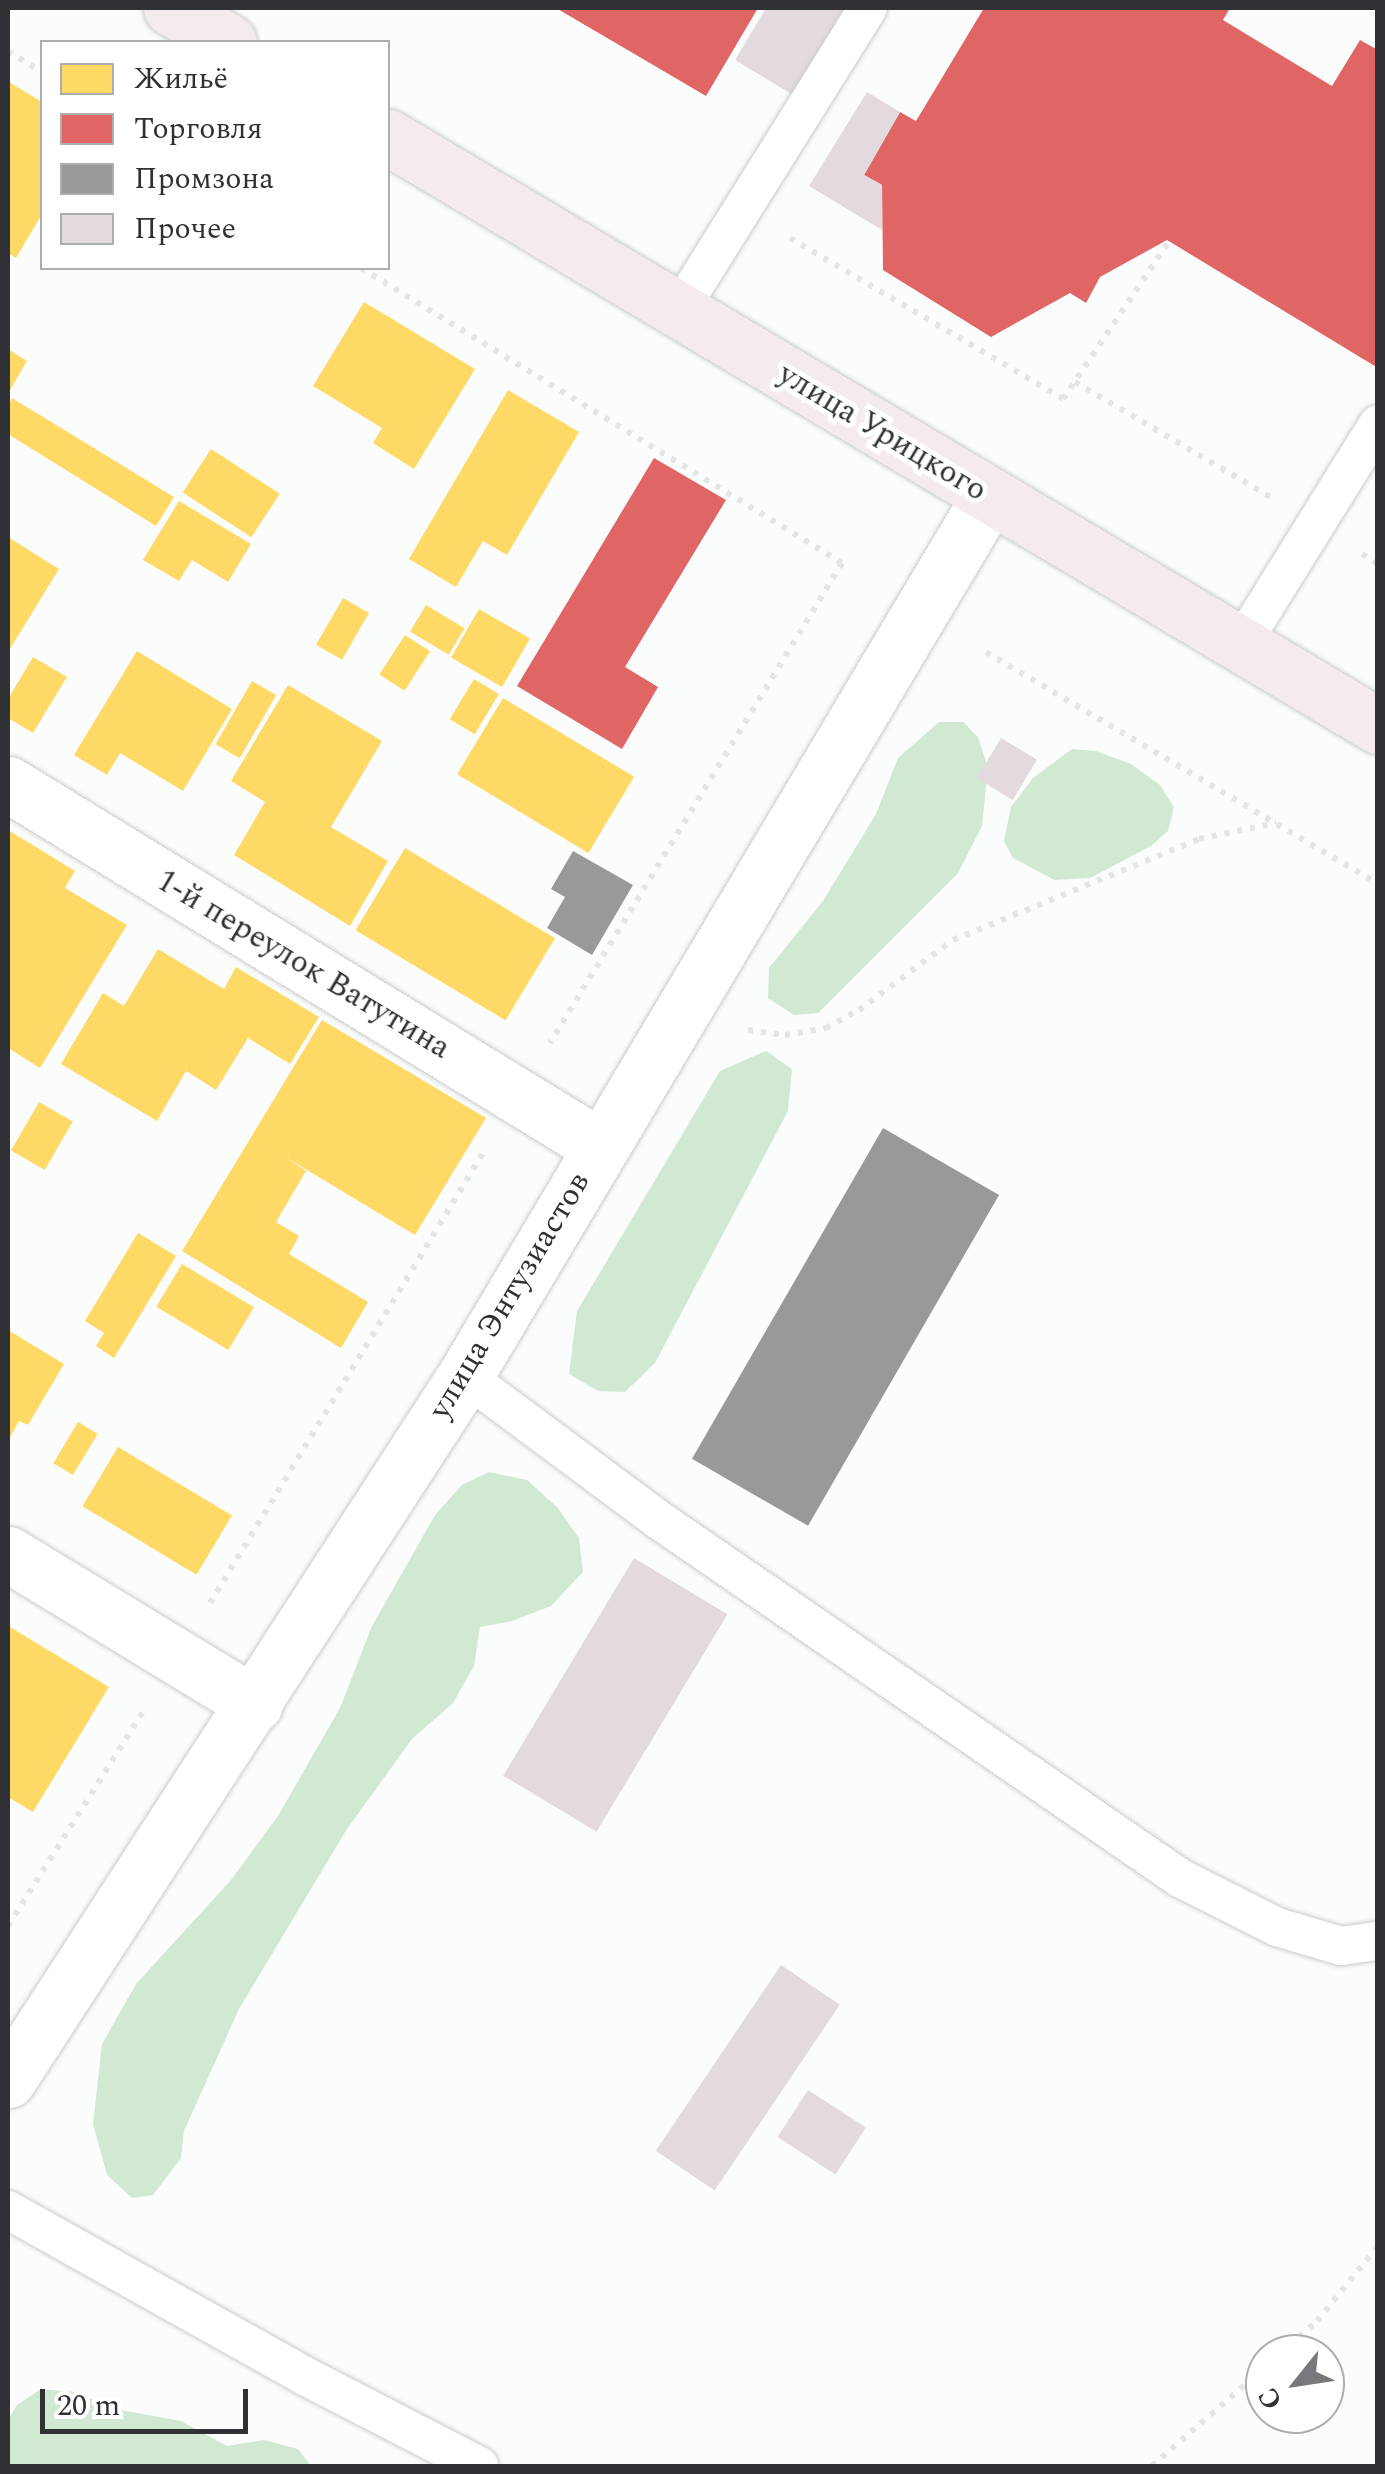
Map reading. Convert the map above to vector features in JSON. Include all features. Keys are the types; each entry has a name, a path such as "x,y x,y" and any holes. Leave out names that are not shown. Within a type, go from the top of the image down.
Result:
{"main road":[{"path":"179,10 226,40"},
{"name":"улица Урицкого","path":"390,139 1378,726"}],"street":[{"name":"улица Энтузиастов","path":"8,2080 256,1704 465,1376 988,497"},
{"name":"1-й переулок Ватутина","path":"8,784 600,1146"},
{"path":"8,1554 256,1704"}],"lane":[{"path":"678,312 868,8"},
{"path":"1240,646 1378,424"},
{"path":"465,1376 656,1518 1180,1878 1276,1927 1341,1946 1378,1941"},
{"path":"8,2210 304,2376 479,2466"}],"path":[{"path":"8,51 40,71"},
{"path":"742,209 1063,399 1169,241"},
{"path":"8,1926 177,1657 842,563 363,270"},
{"path":"1075,382 1378,564"},
{"path":"986,652 1378,884"},
{"path":"675,1020 785,1035 826,1028 860,1010 953,940 1199,839 1276,824"},
{"path":"1303,2334 1378,2246"},
{"path":"1152,2466 1245,2385"}],"green space":[{"path":"939,722 963,722 978,737 988,768 982,826 958,873 818,1013 794,1015 768,998 769,968 823,901 876,814 898,758"},
{"path":"1072,749 1096,751 1131,764 1160,785 1174,807 1168,831 1151,846 1090,878 1054,880 1013,858 1004,841 1011,807 1033,778"},
{"path":"766,1051 792,1069 788,1111 655,1363 625,1392 598,1391 569,1374 577,1311 720,1071"},
{"path":"489,1472 527,1480 557,1507 579,1538 583,1572 551,1606 512,1621 480,1627 474,1666 453,1703 412,1739 347,1829 239,2009 184,2131 181,2158 153,2195 132,2198 107,2175 93,2124 102,2044 136,1984 231,1880 278,1816 340,1708 372,1626 435,1515 462,1485"},
{"path":"41,2389 74,2392 115,2409 181,2421 227,2446 264,2440 298,2449 311,2466 8,2466 8,2420 17,2405"}],"building: Жильё":[{"path":"9,82 40,101 40,217 16,258 8,253"},
{"path":"364,302 475,369 414,469 373,443 382,428 313,386"},
{"path":"8,349 27,361 10,390 8,388"},
{"path":"508,390 579,432 507,555 483,541 456,587 409,559"},
{"path":"12,398 174,497 156,526 8,434 8,406"},
{"path":"211,449 280,494 251,537 183,493"},
{"path":"179,501 251,544 228,582 192,560 179,581 143,560"},
{"path":"8,537 59,569 8,652"},
{"path":"343,598 369,613 342,660 316,645"},
{"path":"426,605 465,628 449,655 410,632"},
{"path":"479,609 530,638 502,687 451,657"},
{"path":"405,635 430,651 405,691 379,674"},
{"path":"137,651 232,709 183,791 120,753 107,775 74,755"},
{"path":"33,657 67,677 33,733 8,718 8,699"},
{"path":"474,679 499,694 475,734 450,719"},
{"path":"252,681 276,695 240,758 216,744"},
{"path":"288,685 382,741 331,827 388,861 350,926 234,855 265,802 231,781"},
{"path":"503,698 634,777 588,853 457,774"},
{"path":"8,830 75,871 65,888 127,925 40,1068 8,1048"},
{"path":"405,848 555,938 506,1020 356,930"},
{"path":"158,949 224,989 236,967 319,1017 290,1064 248,1038 216,1090 186,1071 157,1121 61,1064 103,993 124,1006"},
{"path":"322,1020 486,1118 415,1235 282,1155 306,1171 276,1222 299,1236 289,1254 368,1302 341,1348 182,1251"},
{"path":"39,1102 73,1122 45,1170 11,1150"},
{"path":"138,1233 176,1256 114,1358 96,1346 104,1333 85,1321"},
{"path":"182,1264 254,1307 228,1350 156,1307"},
{"path":"8,1330 64,1364 28,1425 19,1421 8,1441"},
{"path":"78,1422 98,1434 73,1475 53,1463"},
{"path":"118,1447 232,1516 196,1575 82,1506"},
{"path":"10,1627 109,1687 33,1812 8,1797"}],"building: Торговля":[{"path":"556,8 758,8 706,96"},
{"path":"984,8 1230,8 1223,20 1332,86 1360,40 1378,50 1378,368 1167,240 1100,277 1086,303 1070,293 991,337 883,270 882,185 864,175 900,112 916,121"},
{"path":"654,458 726,500 625,667 658,687 622,749 517,686"}],"building: Промзона":[{"path":"573,851 633,885 592,955 547,928 565,897 551,889"},
{"path":"883,1128 999,1195 808,1526 692,1459"}],"building: Прочее":[{"path":"766,8 844,8 793,95 735,60"},
{"path":"867,92 900,112 864,175 882,185 882,230 809,186"},
{"path":"1001,738 1037,760 1013,800 977,778"},
{"path":"634,1558 727,1614 597,1832 503,1776"},
{"path":"781,1965 840,2005 715,2190 656,2151"},
{"path":"808,2090 866,2128 835,2175 778,2137"}]}
